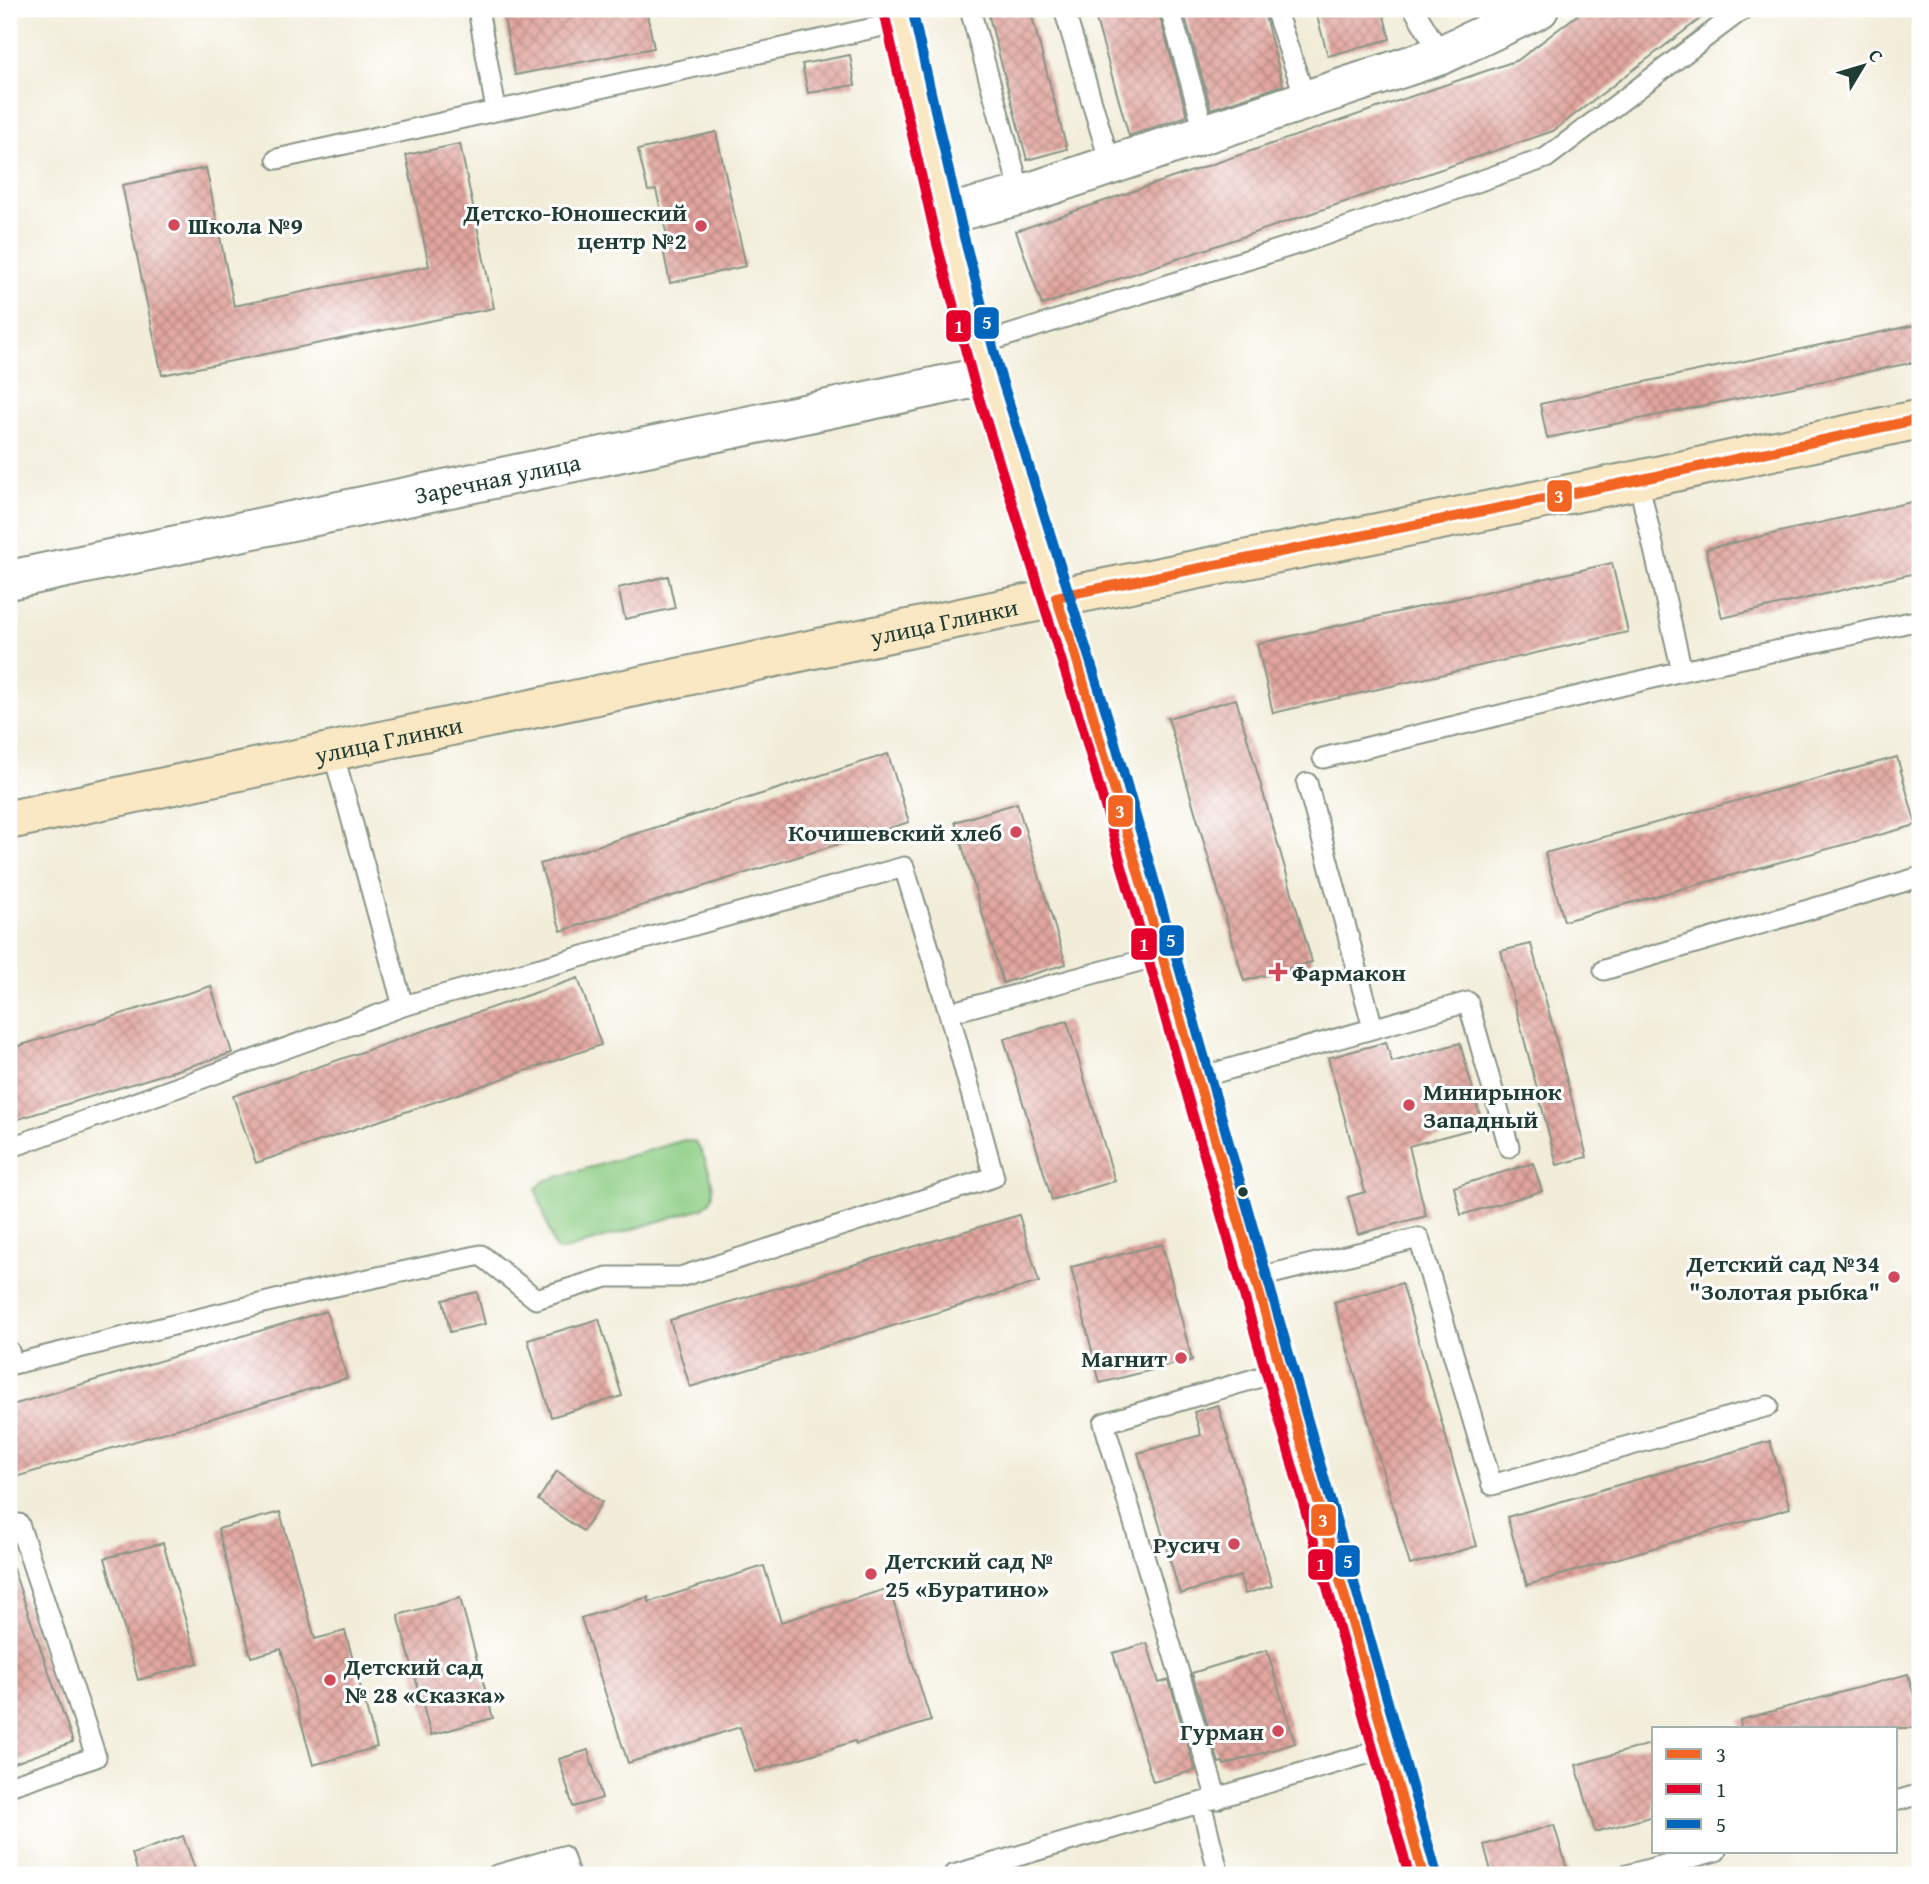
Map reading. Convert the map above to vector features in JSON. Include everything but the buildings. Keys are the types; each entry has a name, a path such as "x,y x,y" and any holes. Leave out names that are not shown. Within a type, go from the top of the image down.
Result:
{"main road":[{"path":"899,15 944,215 982,360 1074,650 1423,1875"},
{"name":"улица Глинки","path":"9,820 1056,597 1638,480 1920,419"}],"street":[{"path":"944,215 1021,195 1111,166 1441,54 1539,9"},
{"name":"Заречная улица","path":"9,580 982,360"}],"lane":[{"path":"478,9 496,110"},
{"path":"970,9 1021,195"},
{"path":"1064,9 1111,166"},
{"path":"1170,9 1205,134"},
{"path":"1275,9 1306,100"},
{"path":"1413,9 1441,54"},
{"path":"982,360 1319,236 1546,158 1743,9"},
{"path":"277,159 899,15"},
{"path":"1638,480 1682,671"},
{"path":"1323,758 1682,671 1920,620"},
{"path":"333,752 403,1006"},
{"path":"1307,783 1373,1028"},
{"path":"9,1148 403,1006 904,867 949,1013 994,1177 680,1277 607,1277 536,1299 481,1255 317,1290 13,1364 9,1351"},
{"path":"1604,970 1920,877"},
{"path":"949,1013 1162,955"},
{"path":"1197,1078 1468,1002 1509,1147"},
{"path":"1255,1278 1419,1238 1492,1485 1768,1406"},
{"path":"1219,1875 1209,1801 1104,1423 1281,1371"},
{"path":"9,1527 19,1524 96,1757 9,1786"},
{"path":"953,1875 1387,1748"},
{"path":"1898,1800 1920,1794"},
{"path":"1627,1875 1709,1853"},
{"path":"497,1875 563,1856 569,1875"}],"green space":[{"path":"684,1140 695,1142 711,1179 713,1194 703,1208 558,1251 536,1189 544,1181"}],"transit line":[{"name":"5","path":"912,9 964,237 1000,374 1108,718 1436,1871"},
{"name":"1","path":"884,12 937,244 974,382 1082,726 1409,1875"},
{"name":"3","path":"1423,1875 1255,1278 1074,650 1056,597 1638,480 1920,419"}],"place":[{"name":"Школа №9","path":"174,225"},
{"name":"Детско-Юношеский центр №2","path":"701,226"},
{"name":"Кочишевский хлеб","path":"1016,832"},
{"name":"Фармакон","path":"1278,972"},
{"name":"Минирынок Западный","path":"1409,1105"},
{"name":"Детский сад №34 \"Золотая рыбка\"","path":"1894,1277"},
{"name":"Магнит","path":"1181,1358"},
{"name":"Русич","path":"1234,1544"},
{"name":"Детский сад № 25 «Буратино»","path":"871,1574"},
{"name":"Детский сад № 28 «Сказка»","path":"330,1680"},
{"name":"Гурман","path":"1278,1731"}]}
